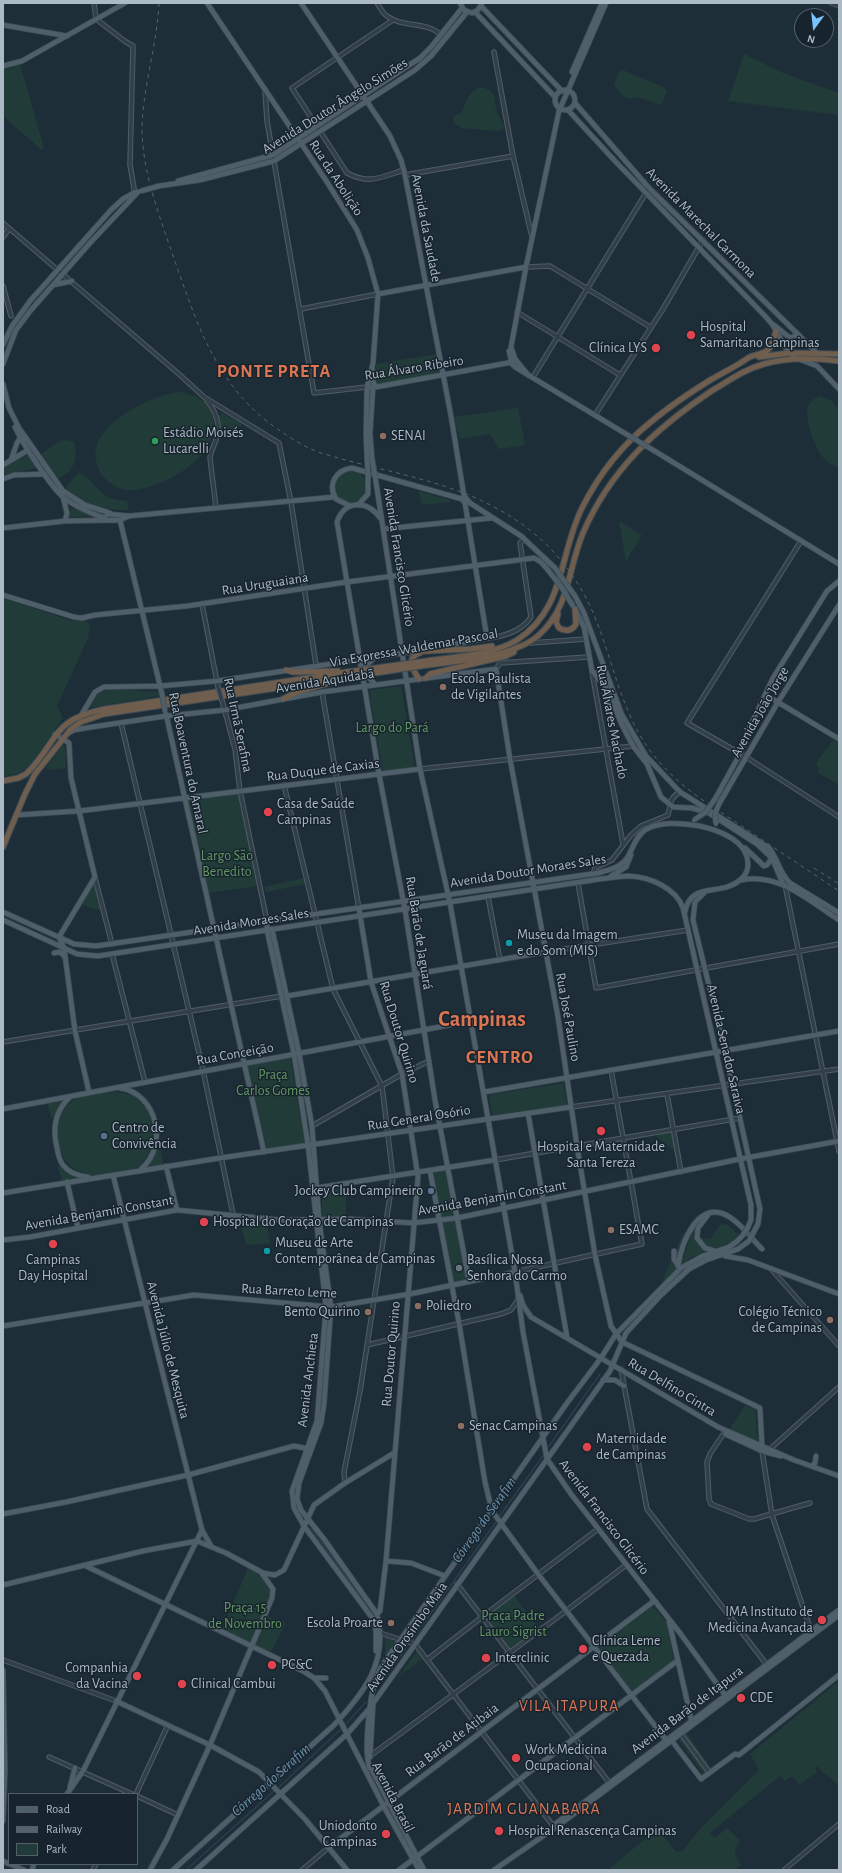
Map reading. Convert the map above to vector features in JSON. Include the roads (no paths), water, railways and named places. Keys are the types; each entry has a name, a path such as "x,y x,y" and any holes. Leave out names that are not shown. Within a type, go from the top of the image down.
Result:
{"highway":[{"name":"Via Expressa Waldemar Pascoal","path":"420,664 482,652 516,640 538,622 550,605 556,588 566,547 582,508 594,487 616,456 644,427 661,413 713,378 768,350 776,330"},
{"path":"746,360 789,353 839,354"},
{"name":"Via Expressa Waldemar Pascoal","path":"3,781 18,778 30,771 55,734 63,726 82,714 105,709 497,654 530,642 550,623 559,610 567,590 579,543 585,528 601,497 625,463 685,410 734,376 752,368 772,362 796,358 839,361"},
{"path":"559,610 556,622 557,626 566,631 570,630 576,624 574,607"},
{"path":"404,653 477,648 516,640"},
{"path":"426,678 430,674 506,656 522,646"},
{"path":"419,679 412,670 411,663 414,656 425,652"},
{"path":"283,699 297,692 331,683 343,675 338,671 293,672 286,670"},
{"name":"Via Expressa Waldemar Pascoal","path":"3,847 35,774 63,737 76,725 104,714 343,675"}],"main road":[{"path":"3,66 22,61 125,3"},
{"name":"Rua da Abolição","path":"206,3 327,182 357,230 368,258 378,294 373,363 367,387 366,434 369,458"},
{"name":"Avenida da Saudade","path":"301,3 390,136 404,173 427,286 464,496 467,501 535,548 555,568 575,596 584,613 622,715 636,740 654,765 680,792 764,844 775,857 785,878 793,886 839,913"},
{"path":"602,3 565,91 509,350 515,363 530,376 839,564"},
{"path":"555,97 565,91 606,3"},
{"path":"475,12 481,4"},
{"name":"Avenida Marechal Carmona","path":"481,4 533,62 565,91 573,94 575,103 649,188 703,240 796,335 817,353"},
{"path":"461,5 467,12 475,12 555,97 555,104 560,110"},
{"name":"Avenida Doutor Ângelo Simões","path":"162,186 200,180 274,161 420,58 441,35 461,5"},
{"name":"Avenida Doutor Ângelo Simões","path":"318,129 366,102 415,70 432,56 467,12"},
{"path":"3,25 66,36"},
{"path":"50,45 54,38 53,33"},
{"path":"560,110 568,110 575,103"},
{"name":"Avenida Marechal Carmona","path":"568,110 698,248 765,316 776,330 789,353 796,358 817,366 839,389"},
{"name":"Avenida Doutor Ângelo Simões","path":"162,186 273,155 299,142"},
{"path":"3,345 15,321 58,270 122,199 137,192 162,186"},
{"path":"3,364 16,330 62,274 137,192"},
{"path":"378,294 526,267"},
{"path":"53,285 72,282"},
{"path":"765,316 771,310"},
{"path":"772,324 790,338 796,335"},
{"path":"358,505 368,494 370,434 375,387 373,381 373,363"},
{"name":"Rua Álvaro Ribeiro","path":"367,387 443,376 515,363"},
{"path":"3,384 9,407 19,428 63,492 77,502 120,520 129,516"},
{"path":"3,394 7,409 20,438 63,497 75,505 99,516"},
{"path":"11,461 20,438"},
{"path":"3,465 28,450"},
{"name":"Avenida Francisco Glicério","path":"369,458 375,476 390,576 404,653 406,680 420,769 450,903 489,1118 503,1209 515,1272 518,1300 546,1456 598,1529 669,1619 725,1695"},
{"path":"334,497 334,479 337,474 342,470 352,468 462,500 466,506 488,638"},
{"path":"3,479 14,475 45,474"},
{"path":"63,497 67,510 65,521"},
{"path":"74,521 99,516 129,516 334,497 342,503 350,506 358,505 373,510 382,520"},
{"path":"67,510 75,505"},
{"name":"Rua Barão de Jaguará","path":"350,506 342,511 337,522 379,774 405,910 414,975 468,1282"},
{"path":"3,528 110,516"},
{"path":"383,529 492,518"},
{"name":"Rua Boaventura do Amaral","path":"120,520 162,694 183,798 264,1152"},
{"path":"534,558 536,554 535,548"},
{"name":"Rua Uruguaiana","path":"3,595 74,617 82,618 202,604 390,576 534,558"},
{"name":"Rua Álvares Machado","path":"534,558 541,562 548,570 574,607 584,627 588,657 593,672"},
{"name":"Avenida João Jorge","path":"680,824 700,817 715,799 740,754 748,731 773,678 827,592 839,581"},
{"path":"825,602 827,592"},
{"name":"Avenida João Jorge","path":"722,833 714,818 719,804 776,700 839,605"},
{"name":"Avenida Aquidabã","path":"82,714 95,692 104,687 160,686 217,681 316,665 374,658 488,638"},
{"path":"374,658 366,666 367,676 375,684"},
{"path":"593,672 601,673 605,667"},
{"name":"Avenida Aquidabã","path":"63,737 77,730 121,723 165,713 225,710 322,692 496,669"},
{"name":"Rua José Paulino","path":"496,669 510,759 558,1017 595,1255 610,1322 622,1342"},
{"path":"394,682 405,672"},
{"path":"593,672 607,690 616,713 633,746 647,764 658,794 670,806 698,809 709,813 757,844 772,858 784,884"},
{"path":"766,695 839,739"},
{"name":"Avenida João Jorge","path":"763,700 776,700"},
{"path":"55,734 63,737 69,743 69,771 95,877 59,937"},
{"name":"Rua Duque de Caxias","path":"16,815 79,810 420,769"},
{"path":"680,824 722,833 740,842 757,861 766,866 772,858"},
{"name":"Avenida Doutor Moraes Sales","path":"403,902 593,874 618,866 627,858 633,845 640,835 647,829 680,824"},
{"path":"740,842 747,855 748,865 744,877 740,881"},
{"path":"600,879 619,872 626,866 633,845"},
{"name":"Avenida Doutor Moraes Sales","path":"450,903 600,879 634,877"},
{"name":"Avenida Senador Saraiva","path":"634,877 660,885 673,892 679,899 688,930 751,1205 751,1220 744,1234 736,1243 718,1254"},
{"path":"684,914 690,897 693,894 726,887 740,881 762,878 784,884 839,920"},
{"name":"Avenida Senador Saraiva","path":"706,891 695,902 693,914 760,1209 758,1224 749,1241 738,1249 718,1254"},
{"name":"Avenida Moraes Sales","path":"59,937 74,944 86,946 112,944 403,902"},
{"name":"Avenida Moraes Sales","path":"3,920 56,946 84,956 112,954 269,929 450,903"},
{"name":"Rua Doutor Quirino","path":"359,909 371,982 402,1074 417,1172 386,1561 380,1611 376,1614"},
{"path":"3,912 59,937 64,948 75,1031 89,1092"},
{"path":"267,921 312,1126 314,1144"},
{"path":"54,953 60,952 64,956"},
{"path":"284,996 333,989 545,952"},
{"name":"Rua Conceição","path":"3,1109 203,1070 471,1021"},
{"path":"484,1092 839,1031"},
{"path":"296,1054 308,1145"},
{"path":"115,1087 125,1088 139,1094 147,1103 152,1114 156,1137 155,1147 149,1161 140,1170"},
{"path":"72,1096 63,1104 56,1118 54,1129 56,1144 64,1166 75,1174 90,1178"},
{"name":"Rua General Osório","path":"3,1194 113,1174 571,1107"},
{"path":"528,1113 544,1200 566,1338"},
{"name":"Avenida Benjamin Constant","path":"3,1240 177,1210 232,1214 280,1220 348,1219 413,1223 457,1218 740,1159 838,1141"},
{"name":"Avenida Anchieta","path":"314,1144 318,1220"},
{"name":"Avenida Anchieta","path":"308,1145 328,1307 324,1404 321,1423 299,1483 297,1494 299,1506 376,1614"},
{"path":"316,1188 495,1160"},
{"path":"166,1166 177,1210"},
{"path":"430,1171 459,1323 485,1482 492,1512 566,1611 666,1740 672,1741 701,1779 735,1754 739,1755 839,1674"},
{"name":"Avenida Júlio de Mesquita","path":"113,1174 202,1530 211,1546"},
{"path":"67,1182 78,1228"},
{"path":"679,1267 692,1226 701,1217 710,1214 721,1213 731,1218 762,1249"},
{"path":"710,1214 700,1225 697,1238 705,1248 718,1254 738,1257 770,1267 839,1294"},
{"path":"674,1251 674,1259 679,1267 689,1269"},
{"path":"679,1267 696,1259 718,1254"},
{"name":"Avenida Orosimbo Maia","path":"196,1870 346,1732 373,1705 414,1643 458,1584 546,1456 603,1380 613,1364 626,1333 689,1269 718,1254"},
{"name":"Avenida Orosimbo Maia","path":"370,1768 367,1759 369,1709 377,1676 446,1576 543,1442 616,1334 679,1267"},
{"name":"Rua Barreto Leme","path":"3,1326 194,1295 328,1307 407,1295 515,1272"},
{"name":"Rua Delfino Cintra","path":"517,1285 523,1305 530,1316 566,1338 613,1364 718,1428 762,1449 770,1449 794,1460 839,1476"},
{"name":"Avenida Anchieta","path":"328,1307 317,1421 292,1491 294,1508 304,1526 373,1618 376,1627 374,1666 367,1685"},
{"path":"622,1342 760,1408 762,1449"},
{"path":"603,1380 615,1380 624,1386"},
{"path":"724,1433 762,1449 794,1460"},
{"path":"3,1514 66,1502 188,1475 294,1446 312,1450"},
{"path":"3,1585 143,1551 197,1541 211,1546 261,1572 275,1575 284,1570 304,1526 317,1503 345,1483 394,1453"},
{"path":"812,1466 815,1463 816,1456"},
{"path":"68,1792 83,1771 116,1701 202,1530"},
{"path":"386,1561 411,1563 446,1576"},
{"path":"84,1565 303,1671 314,1678 326,1678"},
{"path":"150,1870 210,1745 274,1593 271,1584 261,1572"},
{"name":"Rua Barão de Atibaia","path":"328,1848 654,1601"},
{"name":"Avenida Barão de Itapura","path":"494,1870 672,1741 725,1695 768,1666 839,1610"},
{"path":"367,1685 377,1665 380,1633 376,1614"},
{"name":"Avenida Barão de Itapura","path":"611,1784 666,1740 692,1723 839,1615"},
{"path":"669,1619 677,1661 692,1723"},
{"path":"399,1870 677,1661"},
{"path":"3,1670 5,1770 3,1821"},
{"name":"Avenida Brasil","path":"314,1678 325,1690 385,1804 424,1870"},
{"name":"Avenida Orosimbo Maia","path":"173,1870 340,1721 367,1685"},
{"path":"116,1701 210,1745 251,1767 272,1783 305,1819 347,1870"},
{"name":"Avenida Brasil","path":"373,1705 370,1768 385,1804"},
{"path":"68,1792 75,1768"},
{"name":"Avenida Brasil","path":"415,1857 419,1870"},
{"path":"12,1865 24,1870"}],"street":[{"path":"94,3 96,19 133,46 130,165 137,192"},
{"path":"377,3 383,13 393,20 434,29 441,35"},
{"path":"831,3 839,6"},
{"path":"393,20 292,88 346,173 356,178 368,180 513,156"},
{"path":"494,52 513,156 532,238"},
{"path":"265,91 267,121 301,309 378,294"},
{"path":"530,376 558,338 649,188"},
{"path":"3,223 204,397 212,408 218,425 217,437 211,450 210,458 216,508"},
{"path":"3,237 9,229"},
{"path":"594,415 674,290 703,240"},
{"path":"526,267 550,266 650,328"},
{"path":"3,286 11,316"},
{"name":"Rua Álvaro Ribeiro","path":"301,309 314,393 367,387"},
{"path":"517,312 620,376"},
{"path":"204,397 279,443 291,502 316,665"},
{"path":"522,559 520,542 524,539"},
{"path":"801,541 687,723 746,757 839,817"},
{"name":"Avenida Aquidabã","path":"488,638 505,635 524,624 531,616 522,559"},
{"name":"Rua Irmã Serafina","path":"202,604 218,687 235,749 240,791 267,921"},
{"path":"530,642 586,639"},
{"name":"Avenida Aquidabã","path":"496,669 500,663 588,657"},
{"name":"Rua Álvares Machado","path":"593,672 623,844"},
{"name":"Rua Doutor Quirino","path":"322,692 359,909"},
{"path":"121,723 203,1070 232,1214"},
{"name":"Rua Duque de Caxias","path":"420,769 633,746"},
{"path":"284,785 333,989 382,1086 393,1177 367,1345 344,1472 345,1483"},
{"path":"593,874 594,868 612,860 623,844 638,828 650,820 669,814 672,798 680,792"},
{"path":"95,877 112,944"},
{"path":"578,883 596,988 839,944"},
{"path":"784,884 839,1151"},
{"path":"488,897 500,960"},
{"path":"545,952 688,930"},
{"path":"112,954 145,1082"},
{"path":"3,1042 284,996"},
{"path":"312,1126 402,1074 429,1061"},
{"name":"Rua General Osório","path":"571,1107 839,1069"},
{"path":"611,1070 631,1182"},
{"path":"667,1094 680,1172"},
{"path":"495,1160 534,1152 740,1118"},
{"name":"Rua Barreto Leme","path":"515,1272 642,1244 631,1182"},
{"path":"770,1267 839,1346"},
{"path":"367,1345 508,1312 514,1307 518,1300"},
{"path":"621,1369 647,1509 768,1666"},
{"path":"770,1449 839,1387"},
{"path":"724,1433 710,1454 707,1462 709,1499 711,1504 749,1519 759,1519 810,1503"},
{"path":"762,1449 772,1515 811,1631"},
{"path":"428,1660 598,1529"},
{"path":"370,1756 566,1611 626,1564"},
{"path":"458,1584 537,1690 611,1784"},
{"path":"380,1633 414,1643 552,1828"},
{"path":"3,1660 116,1701"},
{"path":"137,1793 168,1725"},
{"path":"681,1734 709,1772"},
{"path":"49,1757 129,1793"},
{"path":"138,1796 178,1814"},
{"path":"784,1870 839,1824"},
{"name":"Rua Barão de Atibaia","path":"302,1870 328,1848"}],"waterway":[{"name":"Córrego do Serafim","path":"547,1449 600,1374"},
{"name":"Córrego do Serafim","path":"499,1517 545,1453"},
{"name":"Córrego do Serafim","path":"411,1641 496,1522"},
{"path":"311,1528 367,1606"},
{"name":"Córrego do Serafim","path":"384,1679 409,1644"},
{"name":"Córrego do Serafim","path":"345,1725 366,1702"},
{"name":"Córrego do Serafim","path":"278,1788 342,1728"},
{"name":"Córrego do Serafim","path":"186,1870 274,1791"}],"railway":[{"path":"159,3 156,35 144,100 143,115 143,146 148,177 161,221 199,326 210,350 238,393 257,413 279,430 310,449 352,462 411,476 440,485 468,495 495,508 522,524 547,545 565,566 581,590 590,606 604,641 628,712 646,745 659,761 672,776 704,801 839,891"},
{"path":"814,868 839,884"}],"place":[{"name":"Hospital Samaritano Campinas","path":"691,335"},
{"name":"Clínica LYS","path":"656,348"},
{"name":"SENAI","path":"383,436"},
{"name":"Estádio Moisés Lucarelli","path":"155,441"},
{"name":"Escola Paulista de Vigilantes","path":"443,687"},
{"name":"Casa de Saúde Campinas","path":"268,812"},
{"name":"Museu da Imagem e do Som (MIS)","path":"509,943"},
{"name":"Hospital e Maternidade Santa Tereza","path":"601,1131"},
{"name":"Centro de Convivência","path":"104,1136"},
{"name":"Jockey Club Campineiro","path":"431,1191"},
{"name":"Hospital do Coração de Campinas","path":"204,1222"},
{"name":"ESAMC","path":"611,1230"},
{"name":"Campinas Day Hospital","path":"53,1244"},
{"name":"Museu de Arte Contemporânea de Campinas","path":"267,1251"},
{"name":"Basílica Nossa Senhora do Carmo","path":"459,1268"},
{"name":"Poliedro","path":"418,1306"},
{"name":"Bento Quirino","path":"368,1312"},
{"name":"Colégio Técnico de Campinas","path":"830,1320"},
{"name":"Senac Campinas","path":"461,1426"},
{"name":"Maternidade de Campinas","path":"587,1447"},
{"name":"IMA Instituto de Medicina Avançada","path":"822,1620"},
{"name":"Escola Proarte","path":"391,1623"},
{"name":"Clínica Leme e Quezada","path":"583,1649"},
{"name":"Interclinic","path":"486,1658"},
{"name":"PC&C","path":"272,1665"},
{"name":"Companhia da Vacina","path":"137,1676"},
{"name":"Clinical Cambui","path":"182,1684"},
{"name":"CDE","path":"741,1698"},
{"name":"Work Medicina Ocupacional","path":"516,1758"},
{"name":"Hospital Renascença Campinas","path":"499,1831"},
{"name":"Uniodonto Campinas","path":"386,1834"}],"district":[{"name":"PONTE PRETA","path":"274,372"},
{"name":"Campinas","path":"482,1019"},
{"name":"CENTRO","path":"500,1058"},
{"name":"VILA ITAPURA","path":"569,1706"},
{"name":"JARDIM GUANABARA","path":"524,1809"}],"park label":[{"name":"Largo do Pará","path":"392,728"},
{"name":"Largo São Benedito","path":"227,864"},
{"name":"Praça Carlos Gomes","path":"273,1084"},
{"name":"Praça 15 de Novembro","path":"245,1616"},
{"name":"Praça Padre Lauro Sigrist","path":"513,1624"}]}
